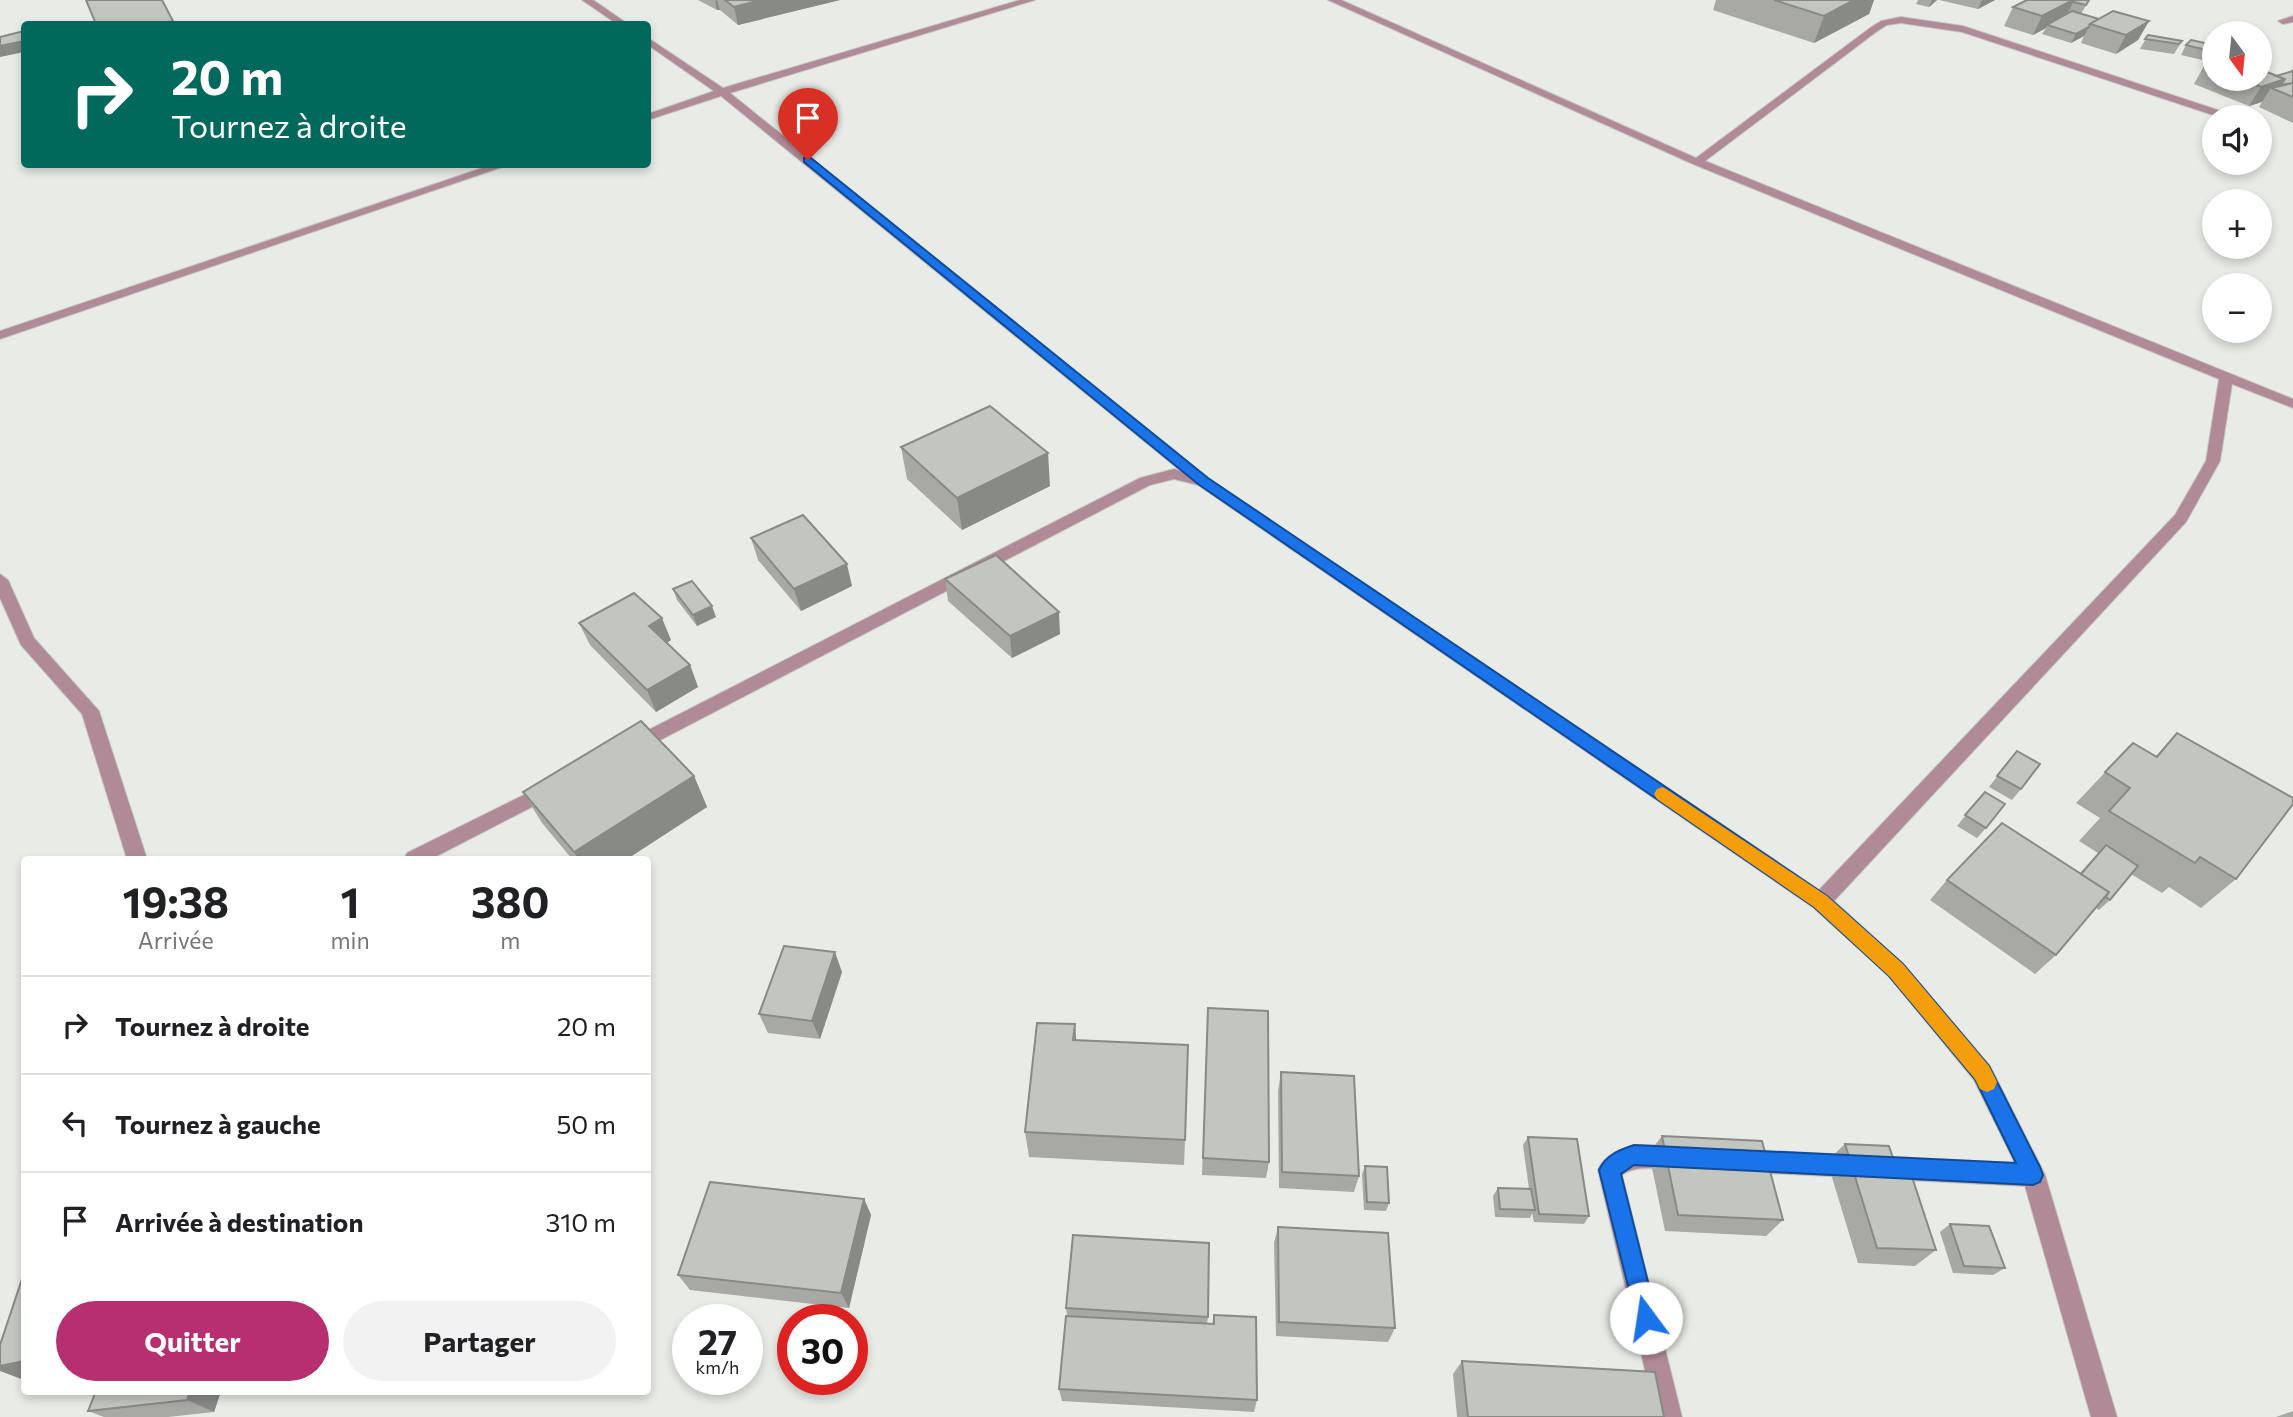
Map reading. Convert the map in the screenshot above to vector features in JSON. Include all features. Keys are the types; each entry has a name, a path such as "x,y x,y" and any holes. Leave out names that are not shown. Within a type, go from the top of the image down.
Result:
{"street":[{"path":"587,0 618,21"},
{"path":"651,116 722,92 1030,0"},
{"path":"1333,0 1697,162 2293,404"},
{"path":"1697,162 1873,30 1884,23 1901,20 1963,29 2202,108"},
{"path":"651,43 722,92 1203,481 1821,902 1896,970 1982,1073 2033,1175 2104,1417"},
{"path":"0,335 494,168"},
{"path":"1821,902 2181,518 2213,461 2226,377"},
{"path":"625,750 1144,481 1174,474 1203,481"},
{"path":"0,580 27,641 90,711 136,856"},
{"path":"420,856 563,782"},
{"path":"1670,1417 1609,1170 1621,1160 1634,1155 1689,1158"},
{"path":"1730,1160 2033,1175"}],"building":[{"path":"86,0 162,0 173,21 95,21"},
{"path":"725,0 761,0 734,7"},
{"path":"1774,0 1854,0 1824,16"},
{"path":"2027,0 2073,0 2042,16 2013,7"},
{"path":"2089,0 2086,5 2073,2"},
{"path":"2072,11 2099,19 2076,34 2047,25"},
{"path":"2113,11 2149,21 2126,35 2090,24"},
{"path":"21,32 21,42 0,46 0,37"},
{"path":"2148,35 2182,41 2179,44 2145,39"},
{"path":"2191,40 2202,42 2202,49 2186,45"},
{"path":"2293,71 2293,83 2281,85 2285,79 2276,76"},
{"path":"2272,74 2285,79 2272,83"},
{"path":"2293,83 2293,97 2272,88"},
{"path":"990,406 1048,453 957,498 901,447"},
{"path":"803,515 847,564 794,589 751,538"},
{"path":"996,555 1059,612 1010,636 945,579"},
{"path":"692,581 712,606 693,615 673,589"},
{"path":"634,593 662,618 649,626 690,665 647,690 579,623"},
{"path":"641,721 694,776 574,852 523,792"},
{"path":"2177,733 2293,798 2293,804 2236,879 2200,857 2195,863 2109,811 2130,788 2105,772 2133,743 2157,757"},
{"path":"2017,751 2040,764 2021,789 1997,776"},
{"path":"1985,792 2005,804 1986,828 1965,815"},
{"path":"2002,823 2109,892 2056,955 1947,880"},
{"path":"2106,845 2138,866 2110,900 2106,897 2109,892 2081,874"},
{"path":"784,946 835,952 812,1021 759,1014"},
{"path":"1208,1008 1268,1011 1269,1162 1203,1158"},
{"path":"1037,1023 1075,1024 1073,1040 1188,1045 1185,1140 1025,1132"},
{"path":"1281,1072 1354,1076 1359,1176 1282,1172"},
{"path":"1662,1136 1762,1141 1783,1220 1678,1215"},
{"path":"1528,1137 1577,1139 1589,1216 1539,1214"},
{"path":"1845,1144 1889,1146 1899,1177 1912,1177 1936,1250 1877,1248"},
{"path":"1365,1166 1387,1167 1389,1203 1367,1202"},
{"path":"710,1182 864,1199 841,1293 678,1275"},
{"path":"1498,1188 1531,1189 1535,1210 1500,1209"},
{"path":"1950,1224 1989,1226 2005,1268 1964,1266"},
{"path":"1278,1227 1388,1233 1395,1328 1279,1322"},
{"path":"1073,1235 1209,1243 1208,1317 1066,1308"},
{"path":"21,1282 21,1362 0,1366 0,1345"},
{"path":"1214,1315 1256,1317 1257,1400 1059,1389 1066,1316 1214,1324"},
{"path":"1462,1361 1655,1372 1664,1417 1468,1417"},
{"path":"94,1395 189,1395 187,1400 88,1411"}],"slow traffic":[{"path":"1663,794 1821,902 1896,970 1987,1082"}],"route":[{"path":"808,160 1001,314 1203,481 1821,902 1896,970 1982,1073 2033,1175 1634,1155 1621,1160 1609,1170 1646,1318"}]}
